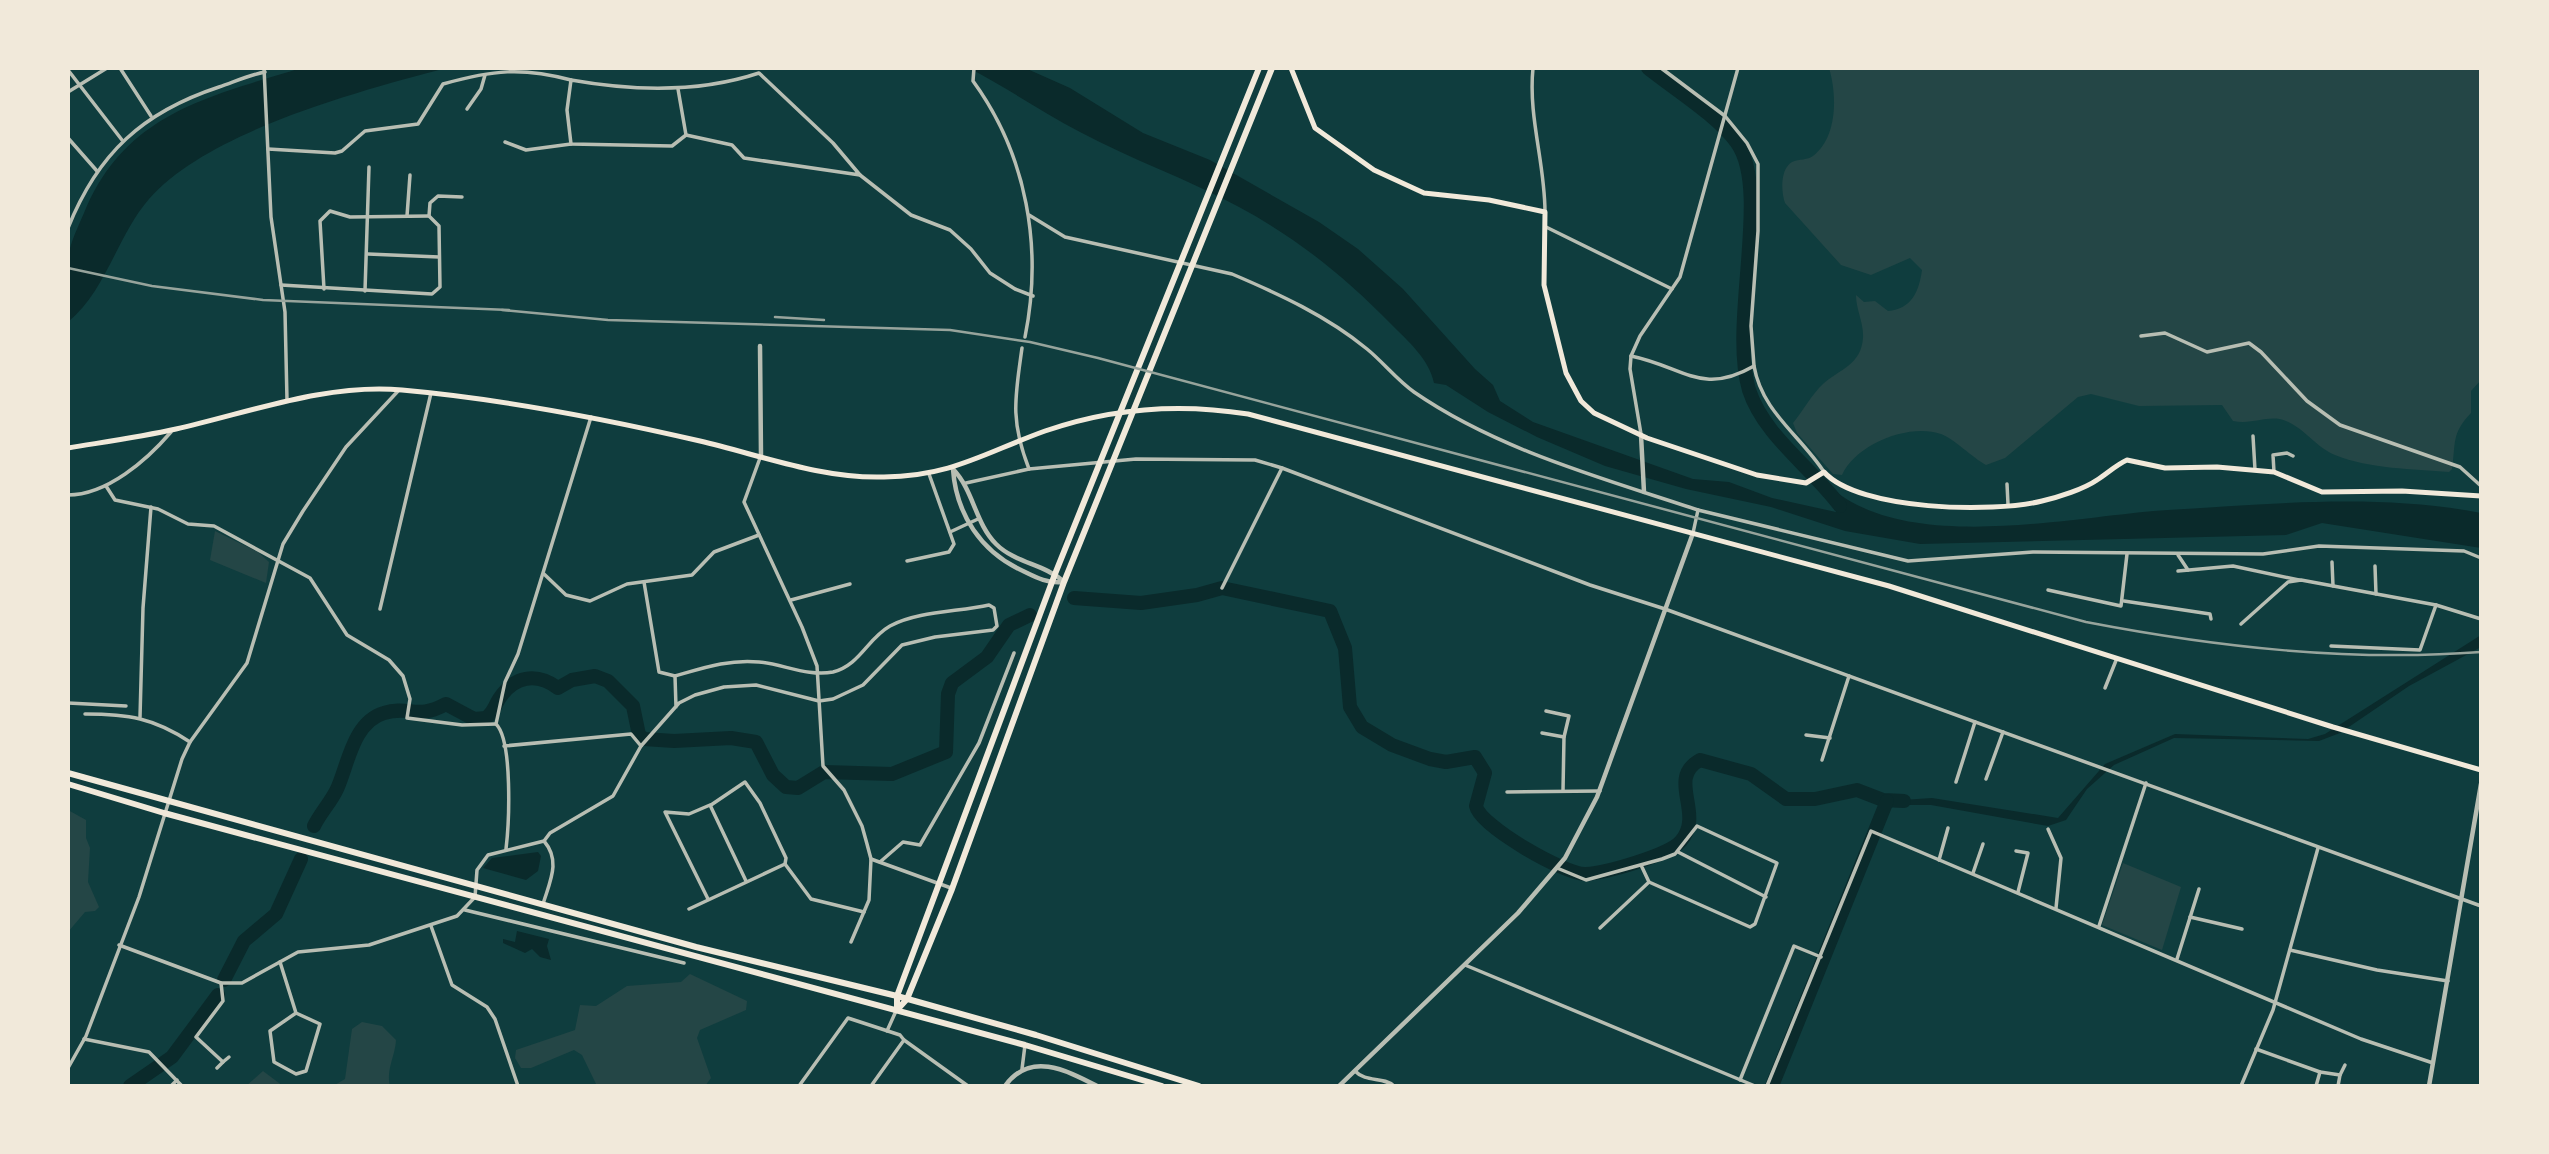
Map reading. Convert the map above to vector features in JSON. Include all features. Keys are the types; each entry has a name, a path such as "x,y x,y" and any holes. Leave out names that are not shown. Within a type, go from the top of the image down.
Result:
{"highway":[{"path":"897,1010 897,996 1055,574 1259,68"},
{"path":"897,1010 907,999 952,889 1064,582 1272,68"},
{"path":"68,773 167,803 474,884 696,947 897,996 1036,1035 1199,1086"},
{"path":"68,784 164,813 1024,1045 1161,1086"}],"main road":[{"path":"1291,68 1315,128 1374,170 1424,193 1489,200 1545,212 1544,285 1572,388 1594,413 1642,437 1757,475 1800,483 1810,481 1822,472 1840,485 1887,501 1962,508 2002,508 2008,504 2041,502 2085,485 2110,469 2117,469 2127,460 2165,468 2274,472 2322,492 2402,491 2481,496"},
{"path":"68,448 172,430 287,402 356,391 399,390 506,401 592,417 831,475 883,477 929,474 953,469 1018,441 1107,414 1144,408 1204,407 1248,414 1889,586 2333,727 2481,770"}],"street":[{"path":"68,92 107,68"},
{"path":"120,68 152,117"},
{"path":"974,68 973,81 1003,128 1029,215 1033,296 1025,337"},
{"path":"1533,68 1532,103 1545,191 1545,212"},
{"path":"1661,68 1725,117 1747,143 1758,164 1758,231 1751,326 1752,367 1769,406 1822,472"},
{"path":"1644,490 1642,437 1630,369 1631,356 1640,336 1672,289 1684,265 1738,68"},
{"path":"68,70 122,140"},
{"path":"268,149 319,153 342,151 365,131 418,124 443,84 485,75 522,70 614,88 678,88 734,82 759,73 833,143 860,175 911,215 950,230 971,249 990,273 1015,289 1033,296"},
{"path":"68,228 97,171 122,140 152,117 181,101 265,72 271,217 281,285 287,402"},
{"path":"467,109 481,89 485,75"},
{"path":"571,80 567,110 571,144"},
{"path":"678,88 686,135"},
{"path":"505,142 526,150 571,144 672,146 686,135"},
{"path":"686,135 732,145 744,158 860,175"},
{"path":"68,138 97,171"},
{"path":"365,291 369,167"},
{"path":"407,216 410,175"},
{"path":"429,216 434,197 463,197"},
{"path":"281,285 324,289 432,294 440,287 439,226 429,216 368,217 330,211 320,221 324,289"},
{"path":"1029,215 1065,237 1232,274 1258,285 1346,333 1412,390 1470,424 1583,473 1644,490 1698,510 1908,561 2033,552 2263,554 2319,546 2464,551 2481,558"},
{"path":"1546,227 1672,289"},
{"path":"368,254 439,257"},
{"path":"2141,336 2165,333 2207,352 2249,343 2262,352 2307,401 2340,425 2460,467 2481,486"},
{"path":"760,345 761,456 744,502 790,600 817,672 823,766 844,790 856,814 871,859 869,900 851,942"},
{"path":"1022,348 1014,415 1018,441 1029,469"},
{"path":"1631,356 1713,382 1752,367"},
{"path":"68,1068 84,1039 139,897 167,803 190,742 247,663 278,559 303,511 346,447 399,390"},
{"path":"380,608 431,393"},
{"path":"496,724 505,682 518,654 592,417"},
{"path":"68,495 107,486 160,444 172,430"},
{"path":"2253,436 2255,470"},
{"path":"2287,453 2289,446"},
{"path":"2274,472 2273,455 2287,453 2293,456"},
{"path":"966,483 1029,469 1136,459 1255,460 1590,585 1665,609 2481,906"},
{"path":"1222,588 1282,468"},
{"path":"953,469 966,483 978,519 992,540 1005,551 1055,574 1064,582"},
{"path":"953,469 954,486 978,538 999,559 1052,583 1064,582"},
{"path":"907,561 949,552 954,544 929,474"},
{"path":"2007,484 2008,504"},
{"path":"107,486 115,500 151,507 188,524 214,526 310,578 347,635 389,660 403,676 410,699 407,718 462,725 496,724"},
{"path":"140,717 143,608 151,507"},
{"path":"1339,1086 1533,898 1557,868 1588,818 1600,791 1693,533 1698,510"},
{"path":"950,532 978,519"},
{"path":"544,573 566,595 579,601 590,601 627,584 692,575 714,552 759,535"},
{"path":"2048,590 2121,606 2124,601 2127,554"},
{"path":"2178,555 2188,570"},
{"path":"2332,562 2333,586"},
{"path":"2178,571 2233,566 2436,605 2481,618"},
{"path":"2375,566 2376,594"},
{"path":"2241,624 2288,582 2301,580"},
{"path":"119,945 221,983 242,983 298,952 369,945 431,926 465,910 475,897 477,870 488,855 544,841 550,833 563,828 613,796 641,746 676,708 695,695 724,687 756,685 819,701 833,699 863,685 902,645 935,637 993,630 997,626 994,608 989,605 899,622 883,631 846,668 817,672 736,661 675,676 659,672 644,582"},
{"path":"790,600 850,584"},
{"path":"2124,601 2210,616 2210,608"},
{"path":"2331,646 2420,650 2436,605"},
{"path":"2163,614 2164,608"},
{"path":"880,862 903,842 920,845 931,831 979,743 1014,653"},
{"path":"2105,688 2117,658"},
{"path":"675,676 676,708"},
{"path":"1822,760 1849,676"},
{"path":"68,703 126,706"},
{"path":"1545,711 1569,716 1564,737 1563,791"},
{"path":"85,714 140,717 150,724 163,725 190,742"},
{"path":"1956,782 1975,722"},
{"path":"496,724 504,746 511,812 506,849"},
{"path":"1986,779 2003,732"},
{"path":"1542,733 1564,737"},
{"path":"504,746 631,734 641,746"},
{"path":"1805,734 1830,737"},
{"path":"708,900 665,811 689,814 710,805 745,782 764,812 786,858 785,864 811,899 864,912"},
{"path":"2099,926 2146,783"},
{"path":"2429,1086 2481,784"},
{"path":"1507,792 1600,791"},
{"path":"710,805 746,881"},
{"path":"1557,868 1586,880 1641,865 1677,852 1697,826 1777,863 1755,924 1750,927 1649,882 1641,865"},
{"path":"1939,860 1948,828"},
{"path":"2048,829 2061,858 2056,908"},
{"path":"1767,1086 1871,831 2374,1043 2433,1063"},
{"path":"543,904 554,870 554,852 544,841"},
{"path":"1973,873 1983,844"},
{"path":"2241,1086 2274,1000 2318,848"},
{"path":"2016,851 2028,853 2018,892"},
{"path":"1677,852 1766,897"},
{"path":"871,859 952,889"},
{"path":"688,909 785,864"},
{"path":"1600,928 1649,882"},
{"path":"2177,959 2199,889"},
{"path":"465,910 684,963"},
{"path":"2190,917 2242,929"},
{"path":"431,926 452,985 487,1007 495,1019 518,1086"},
{"path":"1740,1080 1794,946 1821,957"},
{"path":"2290,950 2377,970 2448,981"},
{"path":"280,961 296,1013 320,1024 306,1071 296,1074 274,1062 270,1031 296,1013"},
{"path":"1465,965 1755,1086"},
{"path":"221,983 223,1001 196,1037 223,1062"},
{"path":"887,1031 897,1010"},
{"path":"799,1086 848,1018 900,1035 968,1086"},
{"path":"84,1039 149,1052 182,1086"},
{"path":"871,1086 904,1040"},
{"path":"1022,1069 1024,1045"},
{"path":"2256,1049 2319,1072 2340,1075"},
{"path":"217,1068 229,1057"},
{"path":"1005,1086 1022,1069 1044,1065 1097,1086"},
{"path":"2338,1086 2345,1065"},
{"path":"1355,1071 1365,1078 1389,1081 1394,1086"},
{"path":"2316,1086 2319,1072"},
{"path":"171,1086 177,1080"}],"shaded area":[{"path":"301,68 446,68 287,117 208,153 175,175 149,199 138,214 92,295 68,322 67,274 70,247 101,179 122,152 146,131 202,100"},
{"path":"969,68 1025,68 1070,88 1143,133 1210,160 1319,222 1358,249 1403,289 1475,369 1493,385 1500,401 1533,422 1693,479 1729,482 1772,498 1836,512 1838,506 1829,495 1828,485 1861,507 1900,520 1944,526 2039,523 2168,510 2285,503 2404,503 2481,513 2481,548 2322,523 2286,535 1920,544 1845,531 1771,507 1686,489 1605,466 1537,437 1488,412 1446,385 1434,383 1428,366 1417,351 1374,307 1338,274 1281,232 1220,197 1080,132"},
{"path":"1829,68 2481,68 2481,380 2471,391 2471,413 2457,433 2452,469 2449,472 2406,469 2348,460 2328,452 2286,421 2233,421 2222,405 2139,406 2091,394 2078,397 2005,458 1986,465 1946,436 1928,431 1914,431 1899,434 1871,446 1849,464 1842,475 1833,474 1797,433 1793,423 1819,388 1849,366 1858,354 1863,332 1856,295 1864,302 1875,301 1888,311 1896,310 1913,298 1922,270 1910,258 1871,275 1841,265 1785,203 1782,187 1783,175 1788,165 1813,156 1821,148 1831,127 1834,102"},
{"path":"215,531 258,552 269,562 266,583 210,560"},
{"path":"2481,635 2481,647 2409,686 2340,733 2319,741 2174,738 2114,765 2087,789 2066,820 2048,826 1931,805 1895,805 1887,801 1932,798 2058,818 2105,764 2175,734 2308,739 2325,734"},
{"path":"68,810 86,820 86,838 90,848 88,882 99,907 95,911 85,912 68,932"},
{"path":"538,852 541,856 538,871 526,880 483,868 492,858"},
{"path":"2123,863 2181,887 2162,950 2102,925"},
{"path":"517,931 549,939 547,946 551,960 540,957 532,949 525,953 503,943 503,939 515,942"},
{"path":"690,974 747,1001 746,1010 700,1030 697,1038 711,1078 705,1086 597,1086 582,1055 574,1050 531,1068 521,1068 515,1058 516,1050 575,1030 580,1005 596,1006 627,986 681,982"},
{"path":"362,1022 382,1026 396,1040 389,1074 390,1086 333,1086 345,1079 352,1029"},
{"path":"263,1071 283,1086 246,1086"}],"waterway":[{"path":"1648,68 1707,113 1737,143 1746,165 1750,192 1743,329 1744,362 1749,390 1756,407 1777,437 1840,506"},
{"path":"1074,598 1141,603 1197,595 1222,588 1330,611 1345,648 1350,707 1362,727 1392,745 1430,759 1446,762 1475,757 1485,773 1476,806 1481,815 1525,848 1575,872 1586,874 1622,867 1664,852 1681,841 1689,819 1686,777 1690,768 1700,760 1751,774 1786,799 1815,799 1857,790 1883,800 1904,801"},
{"path":"314,826 337,789 358,735 374,718 400,710 428,711 446,704 474,719 486,718 511,685 534,678 558,688 572,680 595,676 608,681 633,706 639,735 644,739 674,741 731,738 756,742 773,775 786,787 798,788 824,772 892,774 946,752 948,694 952,683 987,657 1009,625 1030,615"},
{"path":"1772,1086 1887,801"},
{"path":"224,980 244,941 276,914 301,859"},
{"path":"130,1086 172,1057 218,995"}],"railway":[{"path":"68,268 152,286 263,300 509,310"},
{"path":"502,310 608,320 950,330 1030,342 2086,622 2184,639 2282,650 2381,655 2481,652"},
{"path":"775,317 824,320"}]}
